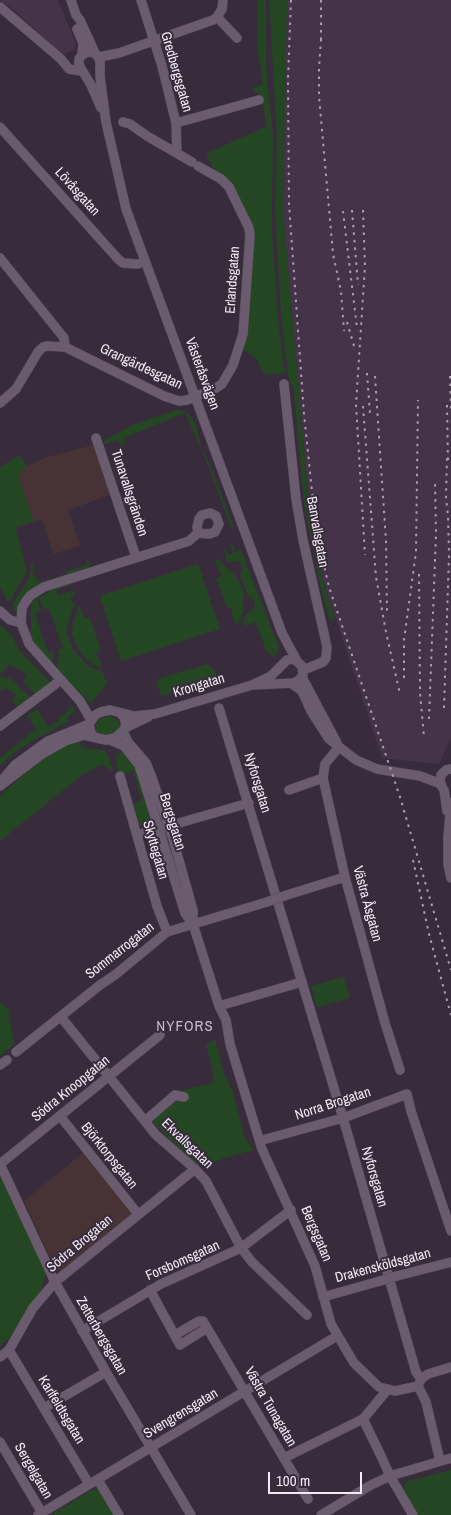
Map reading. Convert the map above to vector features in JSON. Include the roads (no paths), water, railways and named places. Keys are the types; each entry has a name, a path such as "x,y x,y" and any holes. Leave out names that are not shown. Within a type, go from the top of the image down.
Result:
{"street":[{"name":"Västeråsvägen","path":"71,0 98,61 106,122 126,209 282,633 297,661"},
{"name":"Gredbergsgatan","path":"141,0 162,66 176,122 177,153"},
{"path":"0,7 61,59 69,69 92,74 98,61 213,20 218,17 222,9 223,0"},
{"name":"Västeråsvägen","path":"76,15 75,22 82,43 81,56"},
{"path":"218,17 237,38"},
{"path":"61,59 73,59 90,52 98,61"},
{"path":"81,56 78,63 82,71"},
{"name":"Västeråsvägen","path":"82,71 96,96 106,122"},
{"path":"176,122 259,100"},
{"name":"Erlandsgatan","path":"123,122 130,124 220,179 229,187 249,228 250,247 244,320 239,348 233,365 222,384 196,396"},
{"name":"Lövåsgatan","path":"0,127 118,259 124,263 138,264"},
{"path":"0,258 58,329 64,338 65,347 43,347 16,389 0,403"},
{"name":"Grangärdesgatan","path":"65,347 174,400 179,401 196,396"},
{"name":"Banvallsgatan","path":"284,384 296,499 327,647 326,658 323,662 303,673"},
{"name":"Tunavallsgränden","path":"96,438 136,557"},
{"name":"Tunavallsgränden","path":"20,623 22,608 37,590 136,557 190,542 198,533"},
{"path":"0,611 10,620 20,623 29,644 80,701 99,713"},
{"name":"Västeråsvägen","path":"282,633 286,660"},
{"path":"339,747 297,661 294,659 286,660 279,669 280,677 302,691 329,739 339,747 356,760 387,771 420,776 433,776 447,771"},
{"name":"Krongatan","path":"124,729 155,714 252,685 271,676 279,669"},
{"path":"289,683 297,682 303,673"},
{"path":"0,726 61,680"},
{"name":"Krongatan","path":"252,685 289,683"},
{"path":"80,701 90,722 91,734 95,737"},
{"name":"Nyforsgatan","path":"219,708 343,1118 426,1402 440,1461"},
{"path":"110,710 121,714 126,721 124,729 110,740 84,735 65,741 42,754 0,785 15,765 38,747 48,740 90,722 99,713 110,710"},
{"name":"Krongatan","path":"121,714 134,716 155,714"},
{"name":"Bergsgatan","path":"124,729 128,742 146,763 164,826 185,913 193,924 219,1006 220,1022 230,1044 262,1149 315,1266 331,1324 354,1363 379,1387 388,1389"},
{"name":"Bergsgatan","path":"110,740 124,746 139,765 164,826"},
{"path":"289,790 323,778 325,764 339,747"},
{"path":"451,759 447,771 440,778 445,788 448,864 451,876"},
{"name":"Skyttegatan","path":"120,776 157,906 167,932"},
{"path":"420,776 445,788"},
{"name":"Västra Åsgatan","path":"323,778 345,877 385,1023 400,1070"},
{"path":"136,835 249,803"},
{"path":"448,826 451,803"},
{"name":"Sommarrogatan","path":"16,1052 100,985 115,976 167,932 345,877"},
{"path":"219,1006 302,982"},
{"name":"Ekvallsgatan","path":"61,1017 162,1141 206,1181 241,1248 252,1262 307,1315"},
{"name":"Södra Knoopgatan","path":"0,1164 160,1035"},
{"name":"Norra Brogatan","path":"266,1139 343,1118 407,1094 451,1231"},
{"path":"145,1121 176,1095 184,1097"},
{"name":"Björktorpsgatan","path":"60,1116 138,1214"},
{"name":"Zetterbergsgatan","path":"0,1164 55,1282 190,1515"},
{"name":"Södra Brogatan","path":"0,1357 9,1350 33,1308 55,1282 195,1169"},
{"name":"Forsbomsgatan","path":"82,1330 150,1290 241,1248 291,1210"},
{"name":"Drakensköldsgatan","path":"323,1297 451,1262"},
{"name":"Västra Tunagatan","path":"150,1290 180,1344 207,1328 308,1499"},
{"name":"Svengrensgatan","path":"40,1514 337,1336"},
{"name":"Karlfeldtsgatan","path":"9,1350 89,1484"},
{"path":"284,1458 363,1419 388,1389 395,1391 419,1383 428,1374 451,1366"},
{"path":"44,1408 106,1372"},
{"path":"363,1419 390,1476 413,1515"},
{"name":"Sergelgatan","path":"0,1442 40,1514"},
{"path":"321,1515 371,1485 390,1476 451,1458"},
{"path":"98,1480 119,1515"}],"railway":[{"path":"291,0 288,79 289,204 304,414 316,530 329,587 400,797 451,970"},
{"path":"321,0 321,45"},
{"path":"321,39 319,96 333,254 341,291 344,331"},
{"path":"352,210 358,285"},
{"path":"363,210 365,266 356,404 365,555"},
{"path":"343,211 357,328"},
{"path":"347,322 354,346"},
{"path":"367,373 370,414"},
{"path":"375,376 386,541 387,615"},
{"path":"450,376 451,409"},
{"path":"404,678 404,640 416,552 418,400"},
{"path":"447,405 448,462"},
{"path":"363,406 376,577 400,694"},
{"path":"444,708 449,554 446,497 447,457"},
{"path":"429,719 436,534 435,480"},
{"path":"419,574 420,692 424,737"},
{"path":"413,860 429,934 451,1015"}],"district":[{"name":"NYFORS","path":"185,1027"}]}
